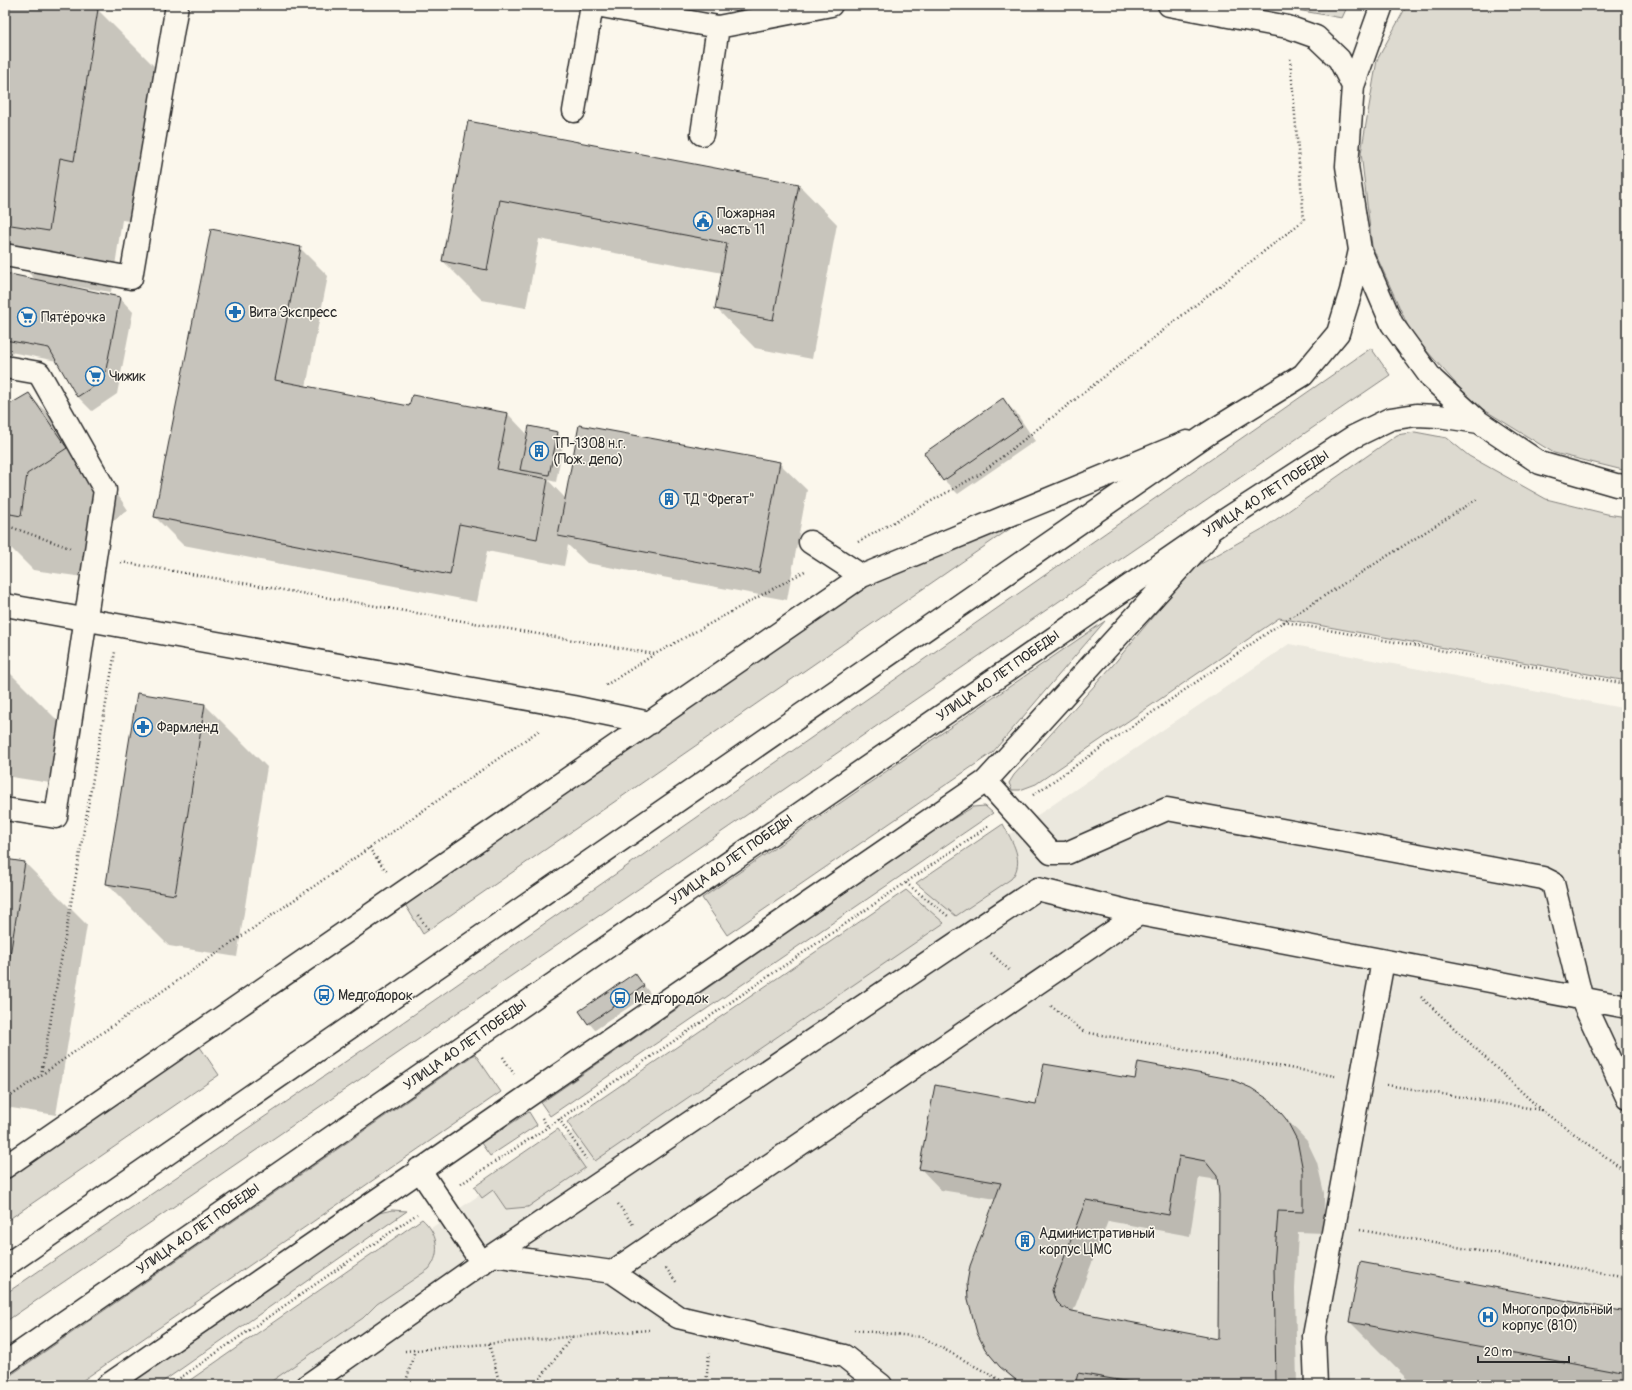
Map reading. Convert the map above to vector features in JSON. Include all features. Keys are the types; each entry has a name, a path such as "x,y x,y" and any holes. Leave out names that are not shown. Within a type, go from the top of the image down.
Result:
{"main road":[{"path":"5,255 131,278 177,5"},
{"path":"574,111 592,5"},
{"path":"596,5 652,10 718,27 831,5"},
{"path":"1169,5 1288,27 1316,37 1338,59 1353,86"},
{"path":"1382,5 1353,86 1346,166 1360,250 1392,324 1432,379 1479,422 1540,463 1623,486"},
{"path":"702,134 718,27"},
{"path":"5,1266 1209,433 1303,375 1338,333 1351,291 1360,250"},
{"path":"5,367 39,373 105,490 56,817 5,809"},
{"name":"УЛИЦА 40 ЛЕТ ПОБЕДЫ","path":"5,1363 1222,522 1353,437 1390,419 1416,415 1438,416 1479,422"},
{"path":"5,1167 862,576 1209,433"},
{"path":"108,1385 986,781 1222,522"},
{"path":"810,542 862,576"},
{"path":"5,605 573,707 650,723"},
{"path":"986,781 1051,853 1067,853 1168,809 1543,878 1553,883 1582,1000 1627,1097"},
{"path":"308,1385 488,1259 1037,889 1139,914 1627,1008"},
{"path":"612,1272 1139,914"},
{"path":"1316,1385 1314,1336 1383,961"},
{"path":"420,1169 439,1198 488,1259 612,1272 678,1317 844,1356 881,1385"}],"path":[{"path":"980,474 1304,220 1288,27"},
{"path":"170,1385 439,1198 548,1127 1012,810 1283,622 1479,498"},
{"path":"5,525 96,558 655,654 573,707 5,1100"},
{"path":"1283,622 1627,684"},
{"path":"41,1075 116,647"},
{"path":"1029,988 1084,1032 1541,1110"},
{"path":"1417,993 1541,1110 1627,1172"},
{"path":"1335,1225 1627,1277"},
{"path":"401,1351 650,1330"},
{"path":"535,1385 573,1337"},
{"path":"489,1344 500,1385"},
{"path":"405,1385 415,1350"}],"shaded area":[{"path":"1299,5 1348,5 1342,18 1297,10"},
{"path":"1407,5 1627,5 1627,471 1554,453 1473,403 1411,333 1372,246 1361,153 1377,60"},
{"path":"1371,348 1390,375 5,1322 5,1294 383,1036"},
{"path":"1415,432 1447,438 1469,456 1546,499 1607,514 1627,517 1627,681 1279,618 1036,784 1020,790 1012,790 1009,783 1014,775 1113,665 1192,569 1264,528 1397,435"},
{"path":"1027,517 423,934 403,901 848,592"},
{"path":"1105,621 992,753 727,935 702,898"},
{"path":"1289,644 1627,709 1627,1385 205,1385 450,1215"},
{"path":"985,806 993,813 550,1116 541,1103 943,825 973,807"},
{"path":"1003,824 1016,852 1017,866 1011,879 956,916 916,883"},
{"path":"906,890 944,923 595,1161 567,1122"},
{"path":"198,1044 219,1075 5,1222 5,1177"},
{"path":"475,1054 501,1092 76,1385 5,1385 5,1379"},
{"path":"529,1112 537,1125 490,1156 481,1143"},
{"path":"558,1129 585,1168 528,1207 506,1209 493,1190 482,1198 474,1187"},
{"path":"392,1210 407,1211 158,1385 128,1385 366,1221 379,1213"},
{"path":"422,1219 431,1230 436,1243 436,1256 433,1263 429,1269 377,1304 363,1318 266,1385 183,1385"}],"building":[{"path":"5,5 74,5 98,9 74,161 60,158 49,231 5,224"},
{"name":"Пожарная часть 11","path":"468,121 799,184 773,320 715,309 727,243 500,200 487,270 442,261"},
{"path":"211,229 301,247 275,380 409,406 412,395 508,413 497,469 548,479 537,539 459,524 450,575 154,517"},
{"path":"5,273 120,297 104,380 77,397 49,348 5,340"},
{"path":"29,393 67,448 27,474 21,516 5,513 5,407"},
{"path":"1003,398 1022,426 943,481 924,453"},
{"name":"ТД \"Фрегат\"","path":"579,425 780,462 759,573 558,536"},
{"name":"ТП-1308 н.г. (Пож. депо)","path":"529,426 558,432 549,475 520,470"},
{"path":"5,670 8,670 5,690"},
{"path":"137,693 205,704 175,895 106,884"},
{"path":"5,859 25,862 5,987"},
{"path":"635,973 644,986 588,1024 579,1011"},
{"name":"Административный корпус ЦМС","path":"1138,1062 1230,1079 1251,1088 1271,1101 1286,1119 1297,1140 1303,1171 1303,1212 1278,1211 1274,1267 1276,1385 1147,1385 1078,1373 1075,1385 1027,1385 1016,1380 1000,1367 985,1349 977,1333 968,1299 967,1283 970,1266 1001,1183 919,1169 935,1085 1036,1104 1044,1064 1135,1079","holes":["1179,1156 1205,1161 1217,1176 1219,1195 1218,1339 1072,1311 1062,1307 1055,1300 1052,1290 1086,1200 1169,1215"]},
{"name":"Многопрофильный корпус (810)","path":"1360,1262 1627,1312 1627,1374 1349,1322"},
{"path":"1116,1380 1132,1382 1131,1385 1115,1385"}],"place":[{"name":"Пожарная часть 11","path":"703,221"},
{"name":"Вита Экспресс","path":"235,312"},
{"name":"Пятёрочка","path":"27,317"},
{"name":"Чижик","path":"95,376"},
{"name":"ТП-1308 н.г. (Пож. депо)","path":"539,451"},
{"name":"ТД \"Фрегат\"","path":"669,499"},
{"name":"Фармленд","path":"143,727"},
{"name":"Медгодорок","path":"324,995"},
{"name":"Медгородок","path":"620,998"},
{"name":"Административный корпус ЦМС","path":"1025,1241"},
{"name":"Многопрофильный корпус (810)","path":"1488,1317"}]}
